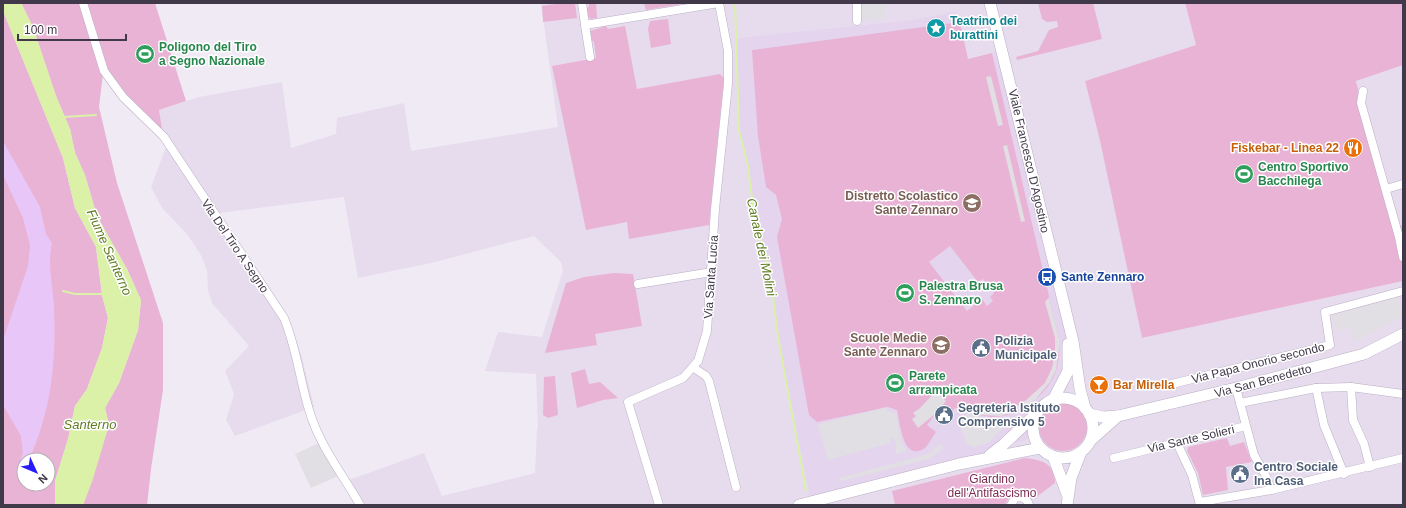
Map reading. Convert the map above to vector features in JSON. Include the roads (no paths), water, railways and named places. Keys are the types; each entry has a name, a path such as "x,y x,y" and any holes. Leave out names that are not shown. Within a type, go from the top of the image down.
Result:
{"street":[{"name":"Via Del Tiro A Segno","path":"83,3 104,71 123,97 164,137 284,318 291,337 310,414 320,438 360,505"},
{"path":"582,3 590,57"},
{"path":"585,25 719,3"},
{"name":"Via Santa Lucia","path":"658,505 628,402 678,382 694,368 701,354 708,331 716,209 728,84 728,51 719,3"},
{"path":"856,3 857,21"},
{"name":"Viale Francesco D'Agostino","path":"990,3 1078,366 1080,389 1093,427 1090,441"},
{"path":"1363,90 1361,103 1386,189 1403,257"},
{"path":"1386,189 1403,184"},
{"path":"638,284 712,272"},
{"name":"Via Papa Onorio secondo","path":"1168,385 1330,344 1325,312 1403,291"},
{"name":"Viale Francesco D'Agostino","path":"982,459 995,452 1045,404 1053,400 1068,371 1069,354 1067,319"},
{"name":"Via San Benedetto","path":"1087,411 1103,417 1118,416 1236,388 1364,354 1403,334"},
{"path":"1068,371 1078,366"},
{"path":"694,368 706,376 709,381 736,487"},
{"path":"1351,387 1353,420 1364,444 1370,467"},
{"path":"1240,403 1316,388 1351,387 1403,394"},
{"name":"Via Sante Solieri","path":"1114,458 1246,426 1236,388"},
{"path":"1316,388 1324,426 1344,474"},
{"path":"1053,400 1067,398 1080,403 1087,411"},
{"path":"1039,411 1033,430 1040,448 1053,456 1067,458 1081,452"},
{"name":"Via San Benedetto","path":"1090,441 1118,416"},
{"path":"1246,426 1254,455 1265,474 1271,490"},
{"path":"1067,500 1081,452 1090,441"},
{"path":"1176,443 1192,475 1200,503 1271,490 1344,474 1403,458"},
{"path":"799,505 982,459 1040,448"},
{"path":"1053,456 1067,500"},
{"path":"1011,505 1015,498 1021,497 1026,499 1029,505"}],"water":[{"name":"Santerno","path":"3,3 21,3 33,27 56,96 70,129 75,153 85,175 97,216 127,269 141,300 138,330 119,383 105,408 109,425 92,482 83,505 55,505 56,478 68,439 75,406 87,389 102,348 108,318 102,295 96,247 75,208 63,158 3,11"}],"waterway":[{"name":"Canale dei Molini","path":"735,3 739,131 748,166 754,214 770,272 778,337 806,490"},
{"path":"63,117 96,115"},
{"path":"63,291 75,294 103,294"}],"place":[{"name":"Teatrino dei burattini","path":"936,28"},
{"name":"Poligono del Tiro a Segno Nazionale","path":"145,54"},
{"name":"Fiskebar - Linea 22","path":"1353,148"},
{"name":"Centro Sportivo Bacchilega","path":"1244,174"},
{"name":"Distretto Scolastico Sante Zennaro","path":"972,203"},
{"name":"Sante Zennaro","path":"1047,277"},
{"name":"Palestra Brusa S. Zennaro","path":"905,293"},
{"name":"Scuole Medie Sante Zennaro","path":"941,345"},
{"name":"Polizia Municipale","path":"981,348"},
{"name":"Parete arrampicata","path":"895,383"},
{"name":"Bar Mirella","path":"1099,385"},
{"name":"Segreteria Istituto Comprensivo 5","path":"944,415"},
{"name":"Centro Sociale Ina Casa","path":"1240,474"}],"water label":[{"name":"Fiume Santerno","path":"110,252"}],"park label":[{"name":"Giardino dell'Antifascismo","path":"992,486"}]}
